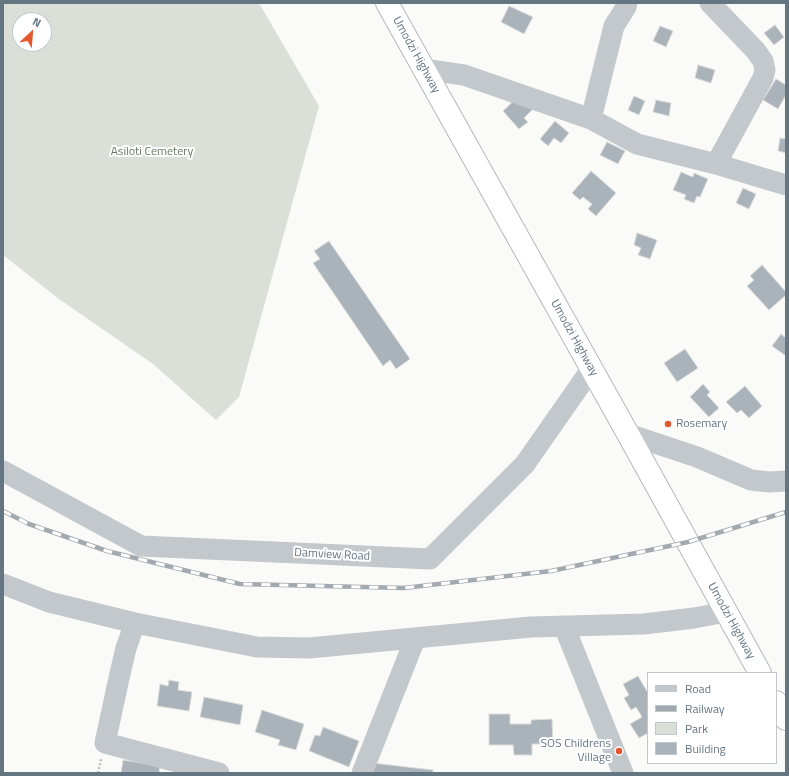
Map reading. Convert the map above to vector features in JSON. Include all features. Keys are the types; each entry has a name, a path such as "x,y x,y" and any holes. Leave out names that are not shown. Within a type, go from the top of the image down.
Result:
{"highway":[{"name":"Umodzi Highway","path":"387,3 592,368 759,672"},
{"path":"777,704 786,719"}],"street":[{"path":"591,119 614,26 627,3"},
{"path":"710,3 756,51 764,61 765,70 764,78 716,164"},
{"path":"423,69 464,75 591,119 637,144 786,184"},
{"name":"Damview Road","path":"3,471 141,546 430,559 525,464 592,368"},
{"path":"628,434 697,457 751,480 769,482 786,481"},
{"path":"3,584 49,602 135,623 257,647 309,648 531,627 644,624 694,618 726,612"},
{"path":"135,623 126,648 105,743 219,773"},
{"path":"564,626 623,773"},
{"path":"362,773 415,639"}],"green space":[{"name":"Asiloti Cemetery","path":"3,3 259,3 319,106 239,397 216,420 153,364 59,299 3,255"}],"building":[{"path":"509,6 533,17 524,34 501,22"},
{"path":"775,25 784,37 774,45 764,33"},
{"path":"660,26 673,31 666,47 653,41"},
{"path":"698,65 715,70 711,83 695,78"},
{"path":"776,79 786,85 786,95 778,109 763,100"},
{"path":"520,95 533,109 524,118 528,122 519,129 503,111"},
{"path":"634,96 645,101 639,115 628,110"},
{"path":"656,100 671,103 669,116 653,112"},
{"path":"555,121 569,133 561,143 554,138 548,146 540,139"},
{"path":"780,138 786,139 786,153 778,151"},
{"path":"607,142 625,151 618,164 600,155"},
{"path":"591,171 616,193 596,216 588,209 592,204 583,197 580,200 572,193"},
{"path":"681,172 693,177 694,173 708,179 700,197 697,196 694,203 684,199 686,195 673,190"},
{"path":"743,188 756,194 749,209 736,203"},
{"path":"637,233 657,240 650,259 638,255 641,248 634,245"},
{"path":"329,241 410,359 396,369 390,360 383,366 313,263 320,259 314,251"},
{"path":"762,265 786,292 786,295 769,310 747,286 754,280 750,276"},
{"path":"781,334 786,338 786,356 772,346"},
{"path":"685,349 698,368 677,382 664,363"},
{"path":"703,384 710,392 707,395 719,408 709,417 690,397"},
{"path":"745,386 762,406 749,418 741,410 737,413 726,402"},
{"path":"638,676 647,691 647,734 639,738 630,724 642,717 636,707 631,710 624,698 629,695 623,684"},
{"path":"169,680 179,682 178,690 192,692 189,711 157,706 160,684 168,686"},
{"path":"204,697 243,705 240,725 200,717"},
{"path":"262,710 304,724 296,750 278,745 280,740 255,732"},
{"path":"489,714 510,714 510,724 531,724 531,720 552,719 553,744 532,744 532,755 514,755 513,745 489,745"},
{"path":"323,727 359,741 349,767 309,751 315,735 320,736"},
{"path":"123,760 160,766 159,773 121,773"},
{"path":"373,763 433,770 433,773 372,773"}],"railway":[{"path":"3,511 29,524 107,551 240,584 404,588 551,571 688,542 786,512"}],"place":[{"name":"Rosemary","path":"668,424"},
{"name":"SOS Childrens Village","path":"619,751"}]}
